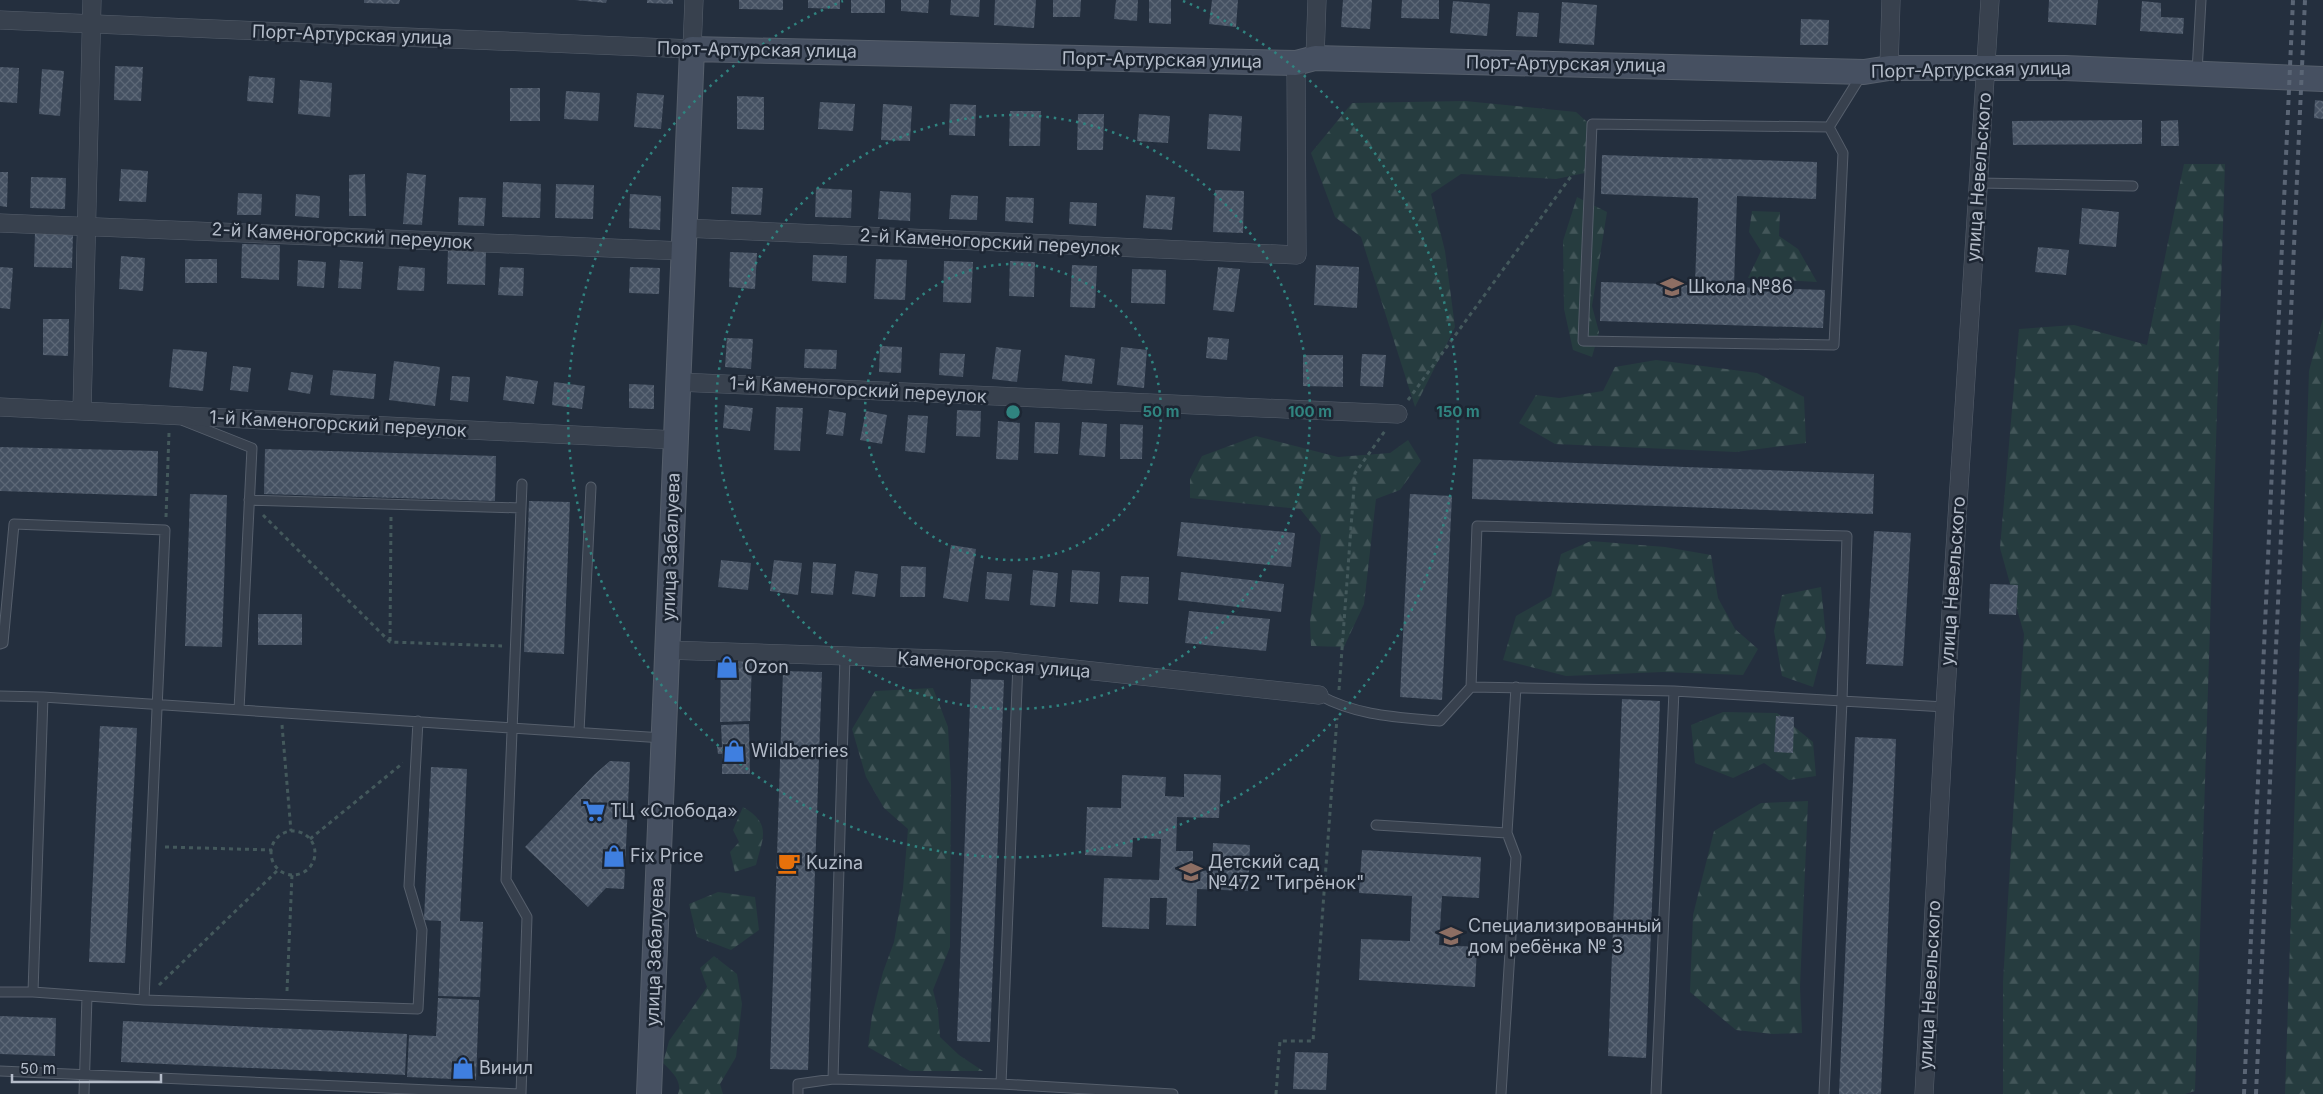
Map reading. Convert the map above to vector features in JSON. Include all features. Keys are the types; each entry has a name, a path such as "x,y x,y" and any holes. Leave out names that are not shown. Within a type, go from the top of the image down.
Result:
{"street":[{"path":"82,411 92,0"},
{"name":"улица Забалуева","path":"649,1094 694,0"},
{"path":"1306,60 1317,0"},
{"path":"1889,68 1891,0"},
{"name":"улица Невельского","path":"1924,1094 1945,707 1990,0"},
{"name":"Порт-Артурская улица","path":"0,20 692,49 1864,72 1889,68 1986,68 2197,73 2323,79"},
{"name":"2-й Каменогорский переулок","path":"684,228 1297,255 1306,60"},
{"name":"2-й Каменогорский переулок","path":"0,222 683,252"},
{"name":"1-й Каменогорский переулок","path":"678,382 1398,414"},
{"name":"1-й Каменогорский переулок","path":"0,407 676,440"},
{"name":"Каменогорская улица","path":"667,650 1018,663 1319,695"}],"lane":[{"path":"2197,73 2201,0"},
{"path":"1830,127 1864,72"},
{"path":"1592,124 1830,127 1843,153 1834,345 1583,341 1592,124"},
{"path":"1979,183 2133,186"},
{"path":"169,415 252,448 239,710"},
{"path":"0,1071 521,1094 527,917 506,880 522,484"},
{"path":"579,732 590,487"},
{"path":"249,500 521,508"},
{"path":"0,644 2,644 14,524 165,530 144,1000"},
{"path":"1319,695 1338,706 1371,715 1440,721 1471,686 1477,526 1848,536 1824,1094"},
{"path":"833,1079 845,656"},
{"path":"1001,1084 1018,663"},
{"path":"1471,686 1674,690 1945,707"},
{"path":"1501,1094 1516,857 1507,832 1516,688"},
{"path":"1656,1094 1674,690"},
{"path":"0,696 158,704 664,738"},
{"path":"33,992 43,697"},
{"path":"0,992 33,992 144,1000 418,1009 422,930 409,886 418,722"},
{"path":"1376,825 1507,832"},
{"path":"84,1094 88,996"},
{"path":"798,1094 798,1084 833,1079 1001,1084 1173,1094"}],"path":[{"path":"1276,1094 1280,1041 1313,1041 1355,472 1591,150"},
{"path":"165,530 169,415"},
{"path":"249,500 390,642 516,646"},
{"path":"390,642 391,504"},
{"path":"280,712 291,831"},
{"path":"310,839 416,752"},
{"path":"291,831 298,832 310,839 315,852 311,866 299,874 292,874 279,869 272,857 272,850 278,837 291,831"},
{"path":"152,846 272,850"},
{"path":"144,1000 279,869"},
{"path":"286,1004 292,874"}],"green space":[{"path":"1465,101 1576,112 1596,130 1594,152 1585,173 1556,179 1461,174 1431,194 1445,251 1455,327 1415,407 1361,237 1335,217 1311,153 1352,103"},
{"path":"2184,164 2225,164 2195,1091 2185,1094 2003,1094 2003,982 2024,634 2000,548 2019,329 2074,325 2147,345"},
{"path":"1577,197 1607,212 1592,306 1599,332 1592,357 1573,350 1564,309 1563,241"},
{"path":"1752,211 1780,212 1779,236 1798,249 1817,282 1748,278 1761,251 1749,232"},
{"path":"2323,318 2323,1094 2285,1094 2309,371"},
{"path":"1656,360 1757,373 1804,397 1806,443 1736,452 1555,444 1519,423 1536,395 1559,398 1603,391 1615,367"},
{"path":"1256,436 1338,457 1390,453 1408,440 1421,461 1400,490 1376,499 1364,604 1344,647 1311,646 1310,622 1321,535 1300,509 1190,498 1190,479 1202,456"},
{"path":"1591,541 1665,547 1711,555 1718,598 1735,629 1758,649 1743,675 1663,672 1566,676 1503,660 1516,616 1551,596 1561,554"},
{"path":"1821,587 1826,637 1813,687 1782,676 1774,631 1782,595"},
{"path":"933,688 948,727 951,783 950,947 933,990 938,1010 940,1037 959,1055 983,1071 910,1071 868,1047 872,1016 883,972 894,942 903,888 908,829 884,808 866,777 852,729 875,691"},
{"path":"1723,712 1777,713 1813,742 1816,776 1789,780 1764,763 1733,778 1695,763 1691,725"},
{"path":"1808,801 1800,987 1802,1033 1773,1034 1736,1030 1690,992 1693,915 1714,831 1761,803"},
{"path":"743,807 752,813 762,825 763,839 756,865 735,872 730,852 739,842 733,830"},
{"path":"718,892 755,897 759,930 731,950 697,937 689,904"},
{"path":"714,956 737,974 742,1004 736,1057 720,1084 723,1094 678,1094 678,1081 663,1063 669,1041 707,987 700,968"}],"building":[{"path":"364,0 400,0 399,4 364,3"},
{"path":"575,0 607,0 606,3"},
{"path":"647,0 673,0 673,4 647,3"},
{"path":"739,0 783,0 783,10 739,9"},
{"path":"808,0 840,0 840,9 808,8"},
{"path":"851,0 885,0 885,13 851,13"},
{"path":"901,0 929,0 928,13 901,11"},
{"path":"951,0 980,0 979,17 950,15"},
{"path":"995,0 1036,0 1034,28 994,25"},
{"path":"1053,0 1081,0 1080,17 1053,17"},
{"path":"1116,0 1138,0 1137,21 1114,19"},
{"path":"1149,0 1171,0 1171,24 1149,23"},
{"path":"1212,0 1238,0 1236,27 1209,24"},
{"path":"1343,0 1372,0 1370,29 1341,27"},
{"path":"1402,0 1439,0 1439,19 1401,18"},
{"path":"2049,0 2098,0 2096,25 2048,22"},
{"path":"1453,1 1490,4 1487,36 1450,33"},
{"path":"2142,1 2161,3 2161,17 2184,18 2183,34 2140,31"},
{"path":"1562,2 1597,5 1594,45 1559,43"},
{"path":"1518,12 1539,13 1537,37 1516,36"},
{"path":"1801,19 1829,20 1828,45 1800,45"},
{"path":"115,66 143,67 141,101 114,100"},
{"path":"0,67 19,68 17,103 0,102"},
{"path":"42,69 64,71 60,116 39,114"},
{"path":"249,76 275,78 273,103 247,101"},
{"path":"300,80 332,83 330,117 298,114"},
{"path":"510,88 540,88 540,121 510,121"},
{"path":"566,91 600,93 598,121 564,119"},
{"path":"637,93 664,95 661,129 634,127"},
{"path":"737,96 764,97 764,130 737,129"},
{"path":"2315,100 2323,101 2323,119 2314,118"},
{"path":"820,102 855,104 853,131 818,129"},
{"path":"883,104 912,106 910,141 881,140"},
{"path":"950,104 976,105 975,136 949,135"},
{"path":"1010,111 1041,111 1040,146 1009,146"},
{"path":"1078,114 1104,114 1103,150 1077,150"},
{"path":"1139,114 1170,116 1168,143 1137,141"},
{"path":"1209,114 1242,116 1240,151 1207,149"},
{"path":"2142,120 2142,144 2013,145 2012,121"},
{"path":"2178,120 2179,146 2161,146 2161,121"},
{"path":"1602,155 1817,162 1816,199 1737,196 1734,287 1825,290 1823,328 1600,321 1601,282 1695,285 1698,198 1601,194"},
{"path":"121,169 148,171 146,202 119,201"},
{"path":"0,172 8,172 7,207 0,206"},
{"path":"407,173 426,175 422,225 403,224"},
{"path":"365,174 366,216 349,216 349,175"},
{"path":"31,177 66,178 65,209 30,208"},
{"path":"503,182 541,184 540,218 502,217"},
{"path":"556,184 594,185 593,219 555,218"},
{"path":"732,187 763,188 761,215 731,214"},
{"path":"816,188 852,190 851,218 815,217"},
{"path":"1215,190 1244,191 1243,233 1213,232"},
{"path":"880,191 911,193 910,221 878,219"},
{"path":"238,193 262,194 261,215 237,215"},
{"path":"296,194 320,196 319,218 295,216"},
{"path":"630,194 661,196 660,230 629,228"},
{"path":"951,195 978,196 977,220 949,219"},
{"path":"1146,195 1175,197 1172,230 1143,228"},
{"path":"459,197 486,198 484,226 458,225"},
{"path":"1006,197 1034,198 1033,223 1005,221"},
{"path":"1070,202 1097,203 1096,226 1069,224"},
{"path":"2082,208 2119,212 2116,247 2079,244"},
{"path":"35,232 73,234 72,268 34,267"},
{"path":"242,244 280,245 279,280 241,278"},
{"path":"2038,247 2069,250 2066,275 2035,272"},
{"path":"448,249 486,250 485,285 447,284"},
{"path":"730,252 757,253 755,289 729,287"},
{"path":"813,255 847,256 846,283 812,281"},
{"path":"121,256 145,258 143,291 119,289"},
{"path":"185,259 217,259 217,283 185,283"},
{"path":"876,259 907,260 905,300 874,299"},
{"path":"298,260 326,262 324,288 297,286"},
{"path":"340,260 363,262 361,289 338,288"},
{"path":"944,261 973,262 971,303 943,302"},
{"path":"1010,261 1035,262 1034,297 1009,296"},
{"path":"1072,265 1097,266 1095,308 1070,307"},
{"path":"1316,265 1359,267 1357,308 1314,305"},
{"path":"399,266 425,268 424,291 397,290"},
{"path":"0,267 13,268 10,309 0,308"},
{"path":"500,267 524,268 523,296 498,295"},
{"path":"630,267 660,268 659,294 629,293"},
{"path":"1218,267 1240,269 1234,312 1213,310"},
{"path":"1132,269 1166,270 1165,304 1131,303"},
{"path":"43,319 69,319 68,356 43,355"},
{"path":"1208,337 1229,339 1227,360 1206,358"},
{"path":"727,338 753,339 751,369 725,367"},
{"path":"880,346 902,347 901,373 879,372"},
{"path":"996,347 1021,350 1017,382 992,379"},
{"path":"1121,347 1147,350 1144,388 1117,385"},
{"path":"173,349 207,352 203,391 169,387"},
{"path":"805,349 837,350 836,369 804,368"},
{"path":"940,353 965,354 963,377 939,375"},
{"path":"1362,354 1386,355 1383,387 1360,386"},
{"path":"1065,355 1095,359 1092,384 1062,381"},
{"path":"1303,355 1343,355 1343,387 1303,386"},
{"path":"394,361 440,367 435,406 389,400"},
{"path":"233,366 251,368 248,392 230,390"},
{"path":"333,370 376,374 374,399 330,395"},
{"path":"291,372 313,375 310,394 288,390"},
{"path":"452,376 470,377 468,402 450,400"},
{"path":"506,376 538,381 534,404 503,400"},
{"path":"554,382 585,386 582,409 552,405"},
{"path":"629,384 654,385 654,409 629,408"},
{"path":"725,405 753,408 750,431 723,428"},
{"path":"776,407 803,408 800,451 774,450"},
{"path":"829,410 846,413 843,436 826,434"},
{"path":"957,410 981,411 980,437 956,436"},
{"path":"866,411 887,415 882,444 860,440"},
{"path":"908,415 928,416 925,453 905,451"},
{"path":"998,421 1020,423 1018,460 996,459"},
{"path":"1035,422 1060,423 1058,454 1034,453"},
{"path":"1082,422 1107,424 1105,457 1079,455"},
{"path":"1120,424 1143,425 1142,459 1120,459"},
{"path":"0,447 158,451 157,496 0,491"},
{"path":"265,449 496,456 495,501 264,494"},
{"path":"1473,459 1874,474 1873,514 1472,499"},
{"path":"190,494 227,495 222,647 185,646"},
{"path":"1410,494 1452,496 1442,700 1400,697"},
{"path":"529,501 570,502 564,654 524,652"},
{"path":"1181,522 1295,533 1291,567 1177,556"},
{"path":"1874,531 1911,533 1903,666 1866,664"},
{"path":"951,545 976,549 968,602 943,598"},
{"path":"721,560 751,563 748,590 718,587"},
{"path":"774,560 802,563 798,595 770,591"},
{"path":"813,562 836,564 833,595 811,593"},
{"path":"901,566 926,567 925,597 900,597"},
{"path":"1033,570 1058,573 1055,607 1030,605"},
{"path":"1072,570 1100,572 1098,604 1070,602"},
{"path":"855,571 878,574 875,597 852,594"},
{"path":"987,572 1012,574 1009,601 985,599"},
{"path":"1181,572 1284,584 1281,612 1178,600"},
{"path":"1121,576 1149,577 1148,604 1119,602"},
{"path":"1990,584 2018,585 2016,615 1989,614"},
{"path":"1189,611 1270,619 1266,651 1185,643"},
{"path":"258,614 302,614 302,645 258,645"},
{"path":"721,659 752,660 750,721 720,722"},
{"path":"783,671 822,672 808,1070 770,1069"},
{"path":"971,679 1004,680 990,1042 957,1041"},
{"path":"1622,699 1660,701 1646,1058 1608,1056"},
{"path":"1776,716 1794,717 1793,753 1774,752"},
{"name":"Wildberries","path":"749,724 750,774 722,774 722,754 718,754 717,747 722,747 721,725"},
{"path":"100,726 137,728 125,963 89,962"},
{"path":"1855,737 1896,739 1881,1094 1839,1094"},
{"name":"ТЦ «Слобода»","path":"610,761 630,762 624,889 606,888 588,907 525,847 595,774"},
{"path":"431,767 467,769 460,921 483,922 480,997 438,996 441,921 424,920"},
{"path":"1184,774 1221,775 1219,818 1177,817 1176,851 1193,851 1193,870 1212,871 1213,843 1250,845 1248,891 1197,889 1196,926 1166,925 1167,898 1150,898 1149,929 1102,927 1104,878 1159,880 1161,839 1133,838 1132,857 1085,855 1087,807 1121,808 1122,775 1166,777 1165,796 1184,797"},
{"path":"1362,850 1481,857 1479,898 1442,896 1439,945 1477,947 1475,987 1359,980 1361,939 1410,941 1412,896 1359,893"},
{"path":"438,998 479,1000 476,1080 407,1077 409,1035 436,1036"},
{"path":"0,1016 56,1018 55,1056 0,1054"},
{"path":"123,1021 407,1034 405,1075 121,1062"},
{"path":"1295,1052 1328,1053 1326,1090 1293,1089"}],"railway":[{"path":"2244,1094 2293,0"},
{"path":"2256,1094 2305,0"}],"place":[{"name":"Школа №86","path":"1672,287"},
{"name":"Ozon","path":"727,667"},
{"name":"Wildberries","path":"734,751"},
{"name":"ТЦ «Слобода»","path":"594,811"},
{"name":"Fix Price","path":"614,856"},
{"name":"Kuzina","path":"789,863"},
{"name":"Детский сад №472 \"Тигрёнок\"","path":"1191,872"},
{"name":"Специализированный дом ребёнка № 3","path":"1451,936"},
{"name":"Винил","path":"463,1068"}]}
